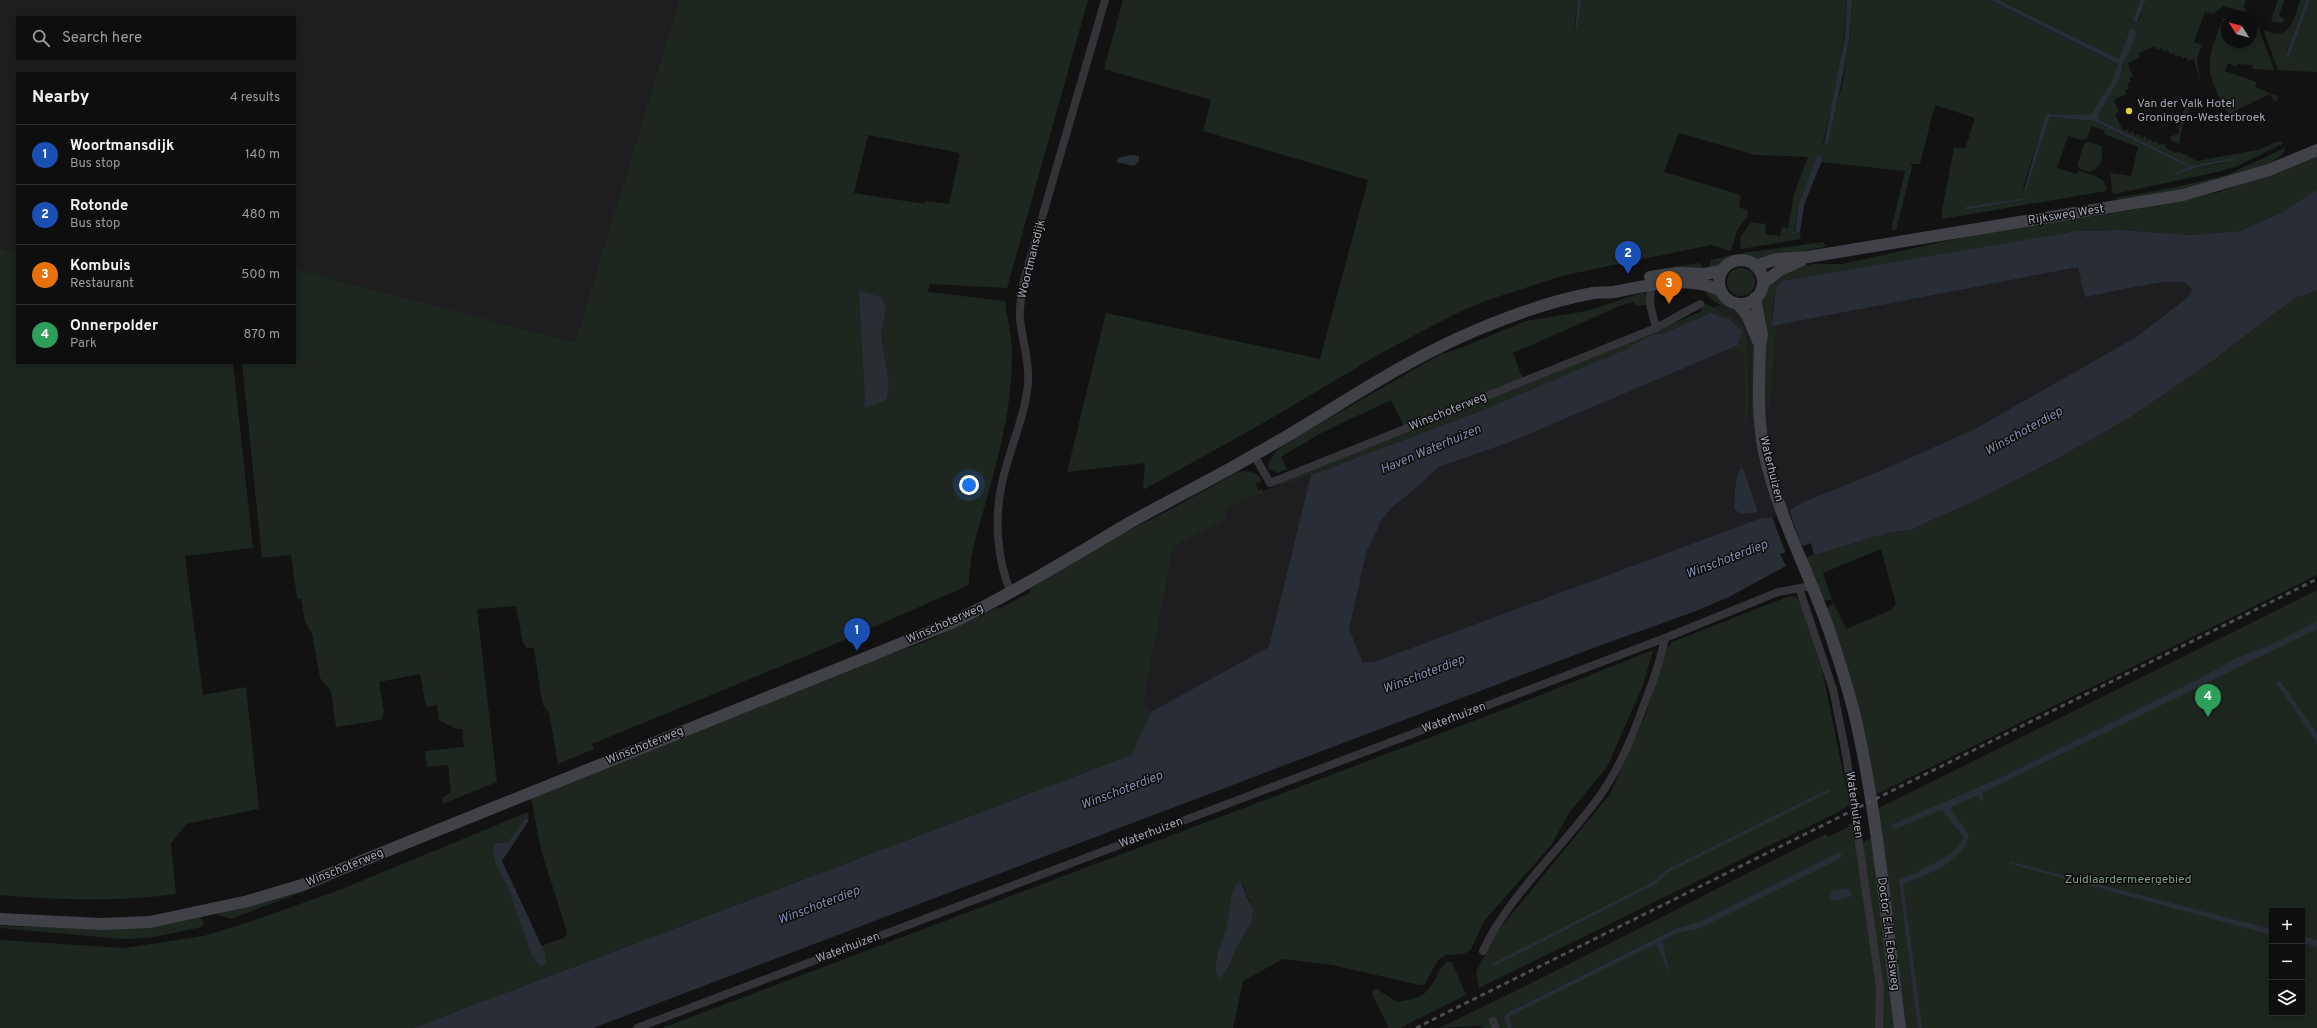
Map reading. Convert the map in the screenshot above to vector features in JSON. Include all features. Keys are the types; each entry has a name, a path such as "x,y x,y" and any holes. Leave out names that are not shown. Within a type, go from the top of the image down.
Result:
{"main road":[{"name":"Rijksweg West","path":"1755,266 1777,259 1808,257 2183,195 2268,170 2317,150"},
{"name":"Rijksweg West","path":"1763,283 1780,270 1808,257"},
{"path":"1738,260 1747,261 1755,266 1760,272 1763,283 1761,291 1755,298 1745,304 1738,304 1727,299 1720,290 1719,278 1722,272 1730,263 1738,260"},
{"name":"Winschoterweg","path":"0,919 102,924 150,922 248,901 302,885 950,624 1011,593 1132,522 1254,455 1436,349 1478,330 1519,314 1596,292 1607,286 1646,278 1677,274 1722,272"},
{"name":"Winschoterweg","path":"1596,292 1609,293 1651,284 1677,283 1704,285 1720,290"},
{"name":"Waterhuizen","path":"1755,298 1762,335 1760,346 1760,412 1762,438 1770,472 1783,513 1796,550 1829,630 1856,724 1876,841"},
{"name":"Waterhuizen","path":"1738,304 1747,314 1760,346"},
{"name":"Doctor E.H. Ebelsweg","path":"1876,841 1900,1028"}],"street":[{"name":"Woortmansdijk","path":"1011,593 1002,566 997,509 1002,482 1025,410 1027,388 1020,318 1024,280 1105,0"},
{"path":"1651,284 1650,304 1656,328"},
{"name":"Winschoterweg","path":"1254,455 1270,483 1656,328 1700,304"},
{"name":"Waterhuizen","path":"637,1028 1665,638 1778,592 1811,586"},
{"name":"Waterhuizen","path":"1799,588 1832,690 1846,754 1879,981 1879,1028"},
{"path":"1483,951 1498,922 1599,797 1616,771 1632,737 1650,689 1665,638"}],"shaded area":[{"path":"0,0 679,0 575,344 296,269 296,72 16,72 16,252 0,248"},
{"path":"2014,236 2235,265 2014,429 1482,647 1137,724 1170,532 1221,507 1466,413 1723,303 1735,309 1748,309 1762,299 1768,286"}],"green space":[{"path":"679,0 1088,0 1007,288 930,284 928,292 1005,301 1011,337 1011,385 1006,421 973,549 969,585 835,644 592,744 594,749 558,764 549,713 543,705 541,696 534,648 527,648 523,643 516,606 477,609 497,782 442,804 443,797 451,793 448,765 427,767 425,751 464,747 462,729 457,729 439,720 437,705 426,707 420,674 379,682 384,712 381,720 336,727 331,691 320,678 312,634 305,622 301,599 297,598 291,555 262,558 242,364 296,364 296,269 575,343","holes":["868,135 960,153 949,204 925,201 925,204 854,193"]},
{"path":"1123,0 1578,0 1574,31 1577,28 1582,0 1847,0 1844,36 1835,90 1823,143 1826,145 1843,81 1851,26 1852,0 1991,0 2118,64 2112,81 2091,116 2047,114 2023,188 2026,189 2050,117 2094,121 2188,167 2175,173 2175,175 2198,167 2229,162 2192,166 2098,119 2100,112 2120,78 2123,63 2127,57 2130,29 2119,59 1999,0 2140,0 2133,20 2139,21 2146,0 2246,0 2243,8 2246,9 2245,12 2223,6 2213,14 2205,12 2194,42 2202,45 2197,58 2200,83 2194,59 2188,61 2186,57 2182,59 2180,55 2176,57 2174,53 2170,54 2168,50 2164,52 2162,48 2157,50 2155,46 2139,53 2140,57 2128,63 2133,76 2129,78 2131,82 2127,84 2129,88 2125,90 2126,94 2114,100 2119,112 2115,114 2123,131 2127,129 2129,133 2133,131 2135,136 2139,134 2141,138 2145,136 2147,140 2151,139 2153,143 2157,141 2159,145 2164,143 2166,148 2176,153 2178,151 2197,161 2257,150 2279,141 2284,143 2235,167 2114,194 2112,192 2110,173 2131,176 2138,147 2104,134 2105,131 2092,126 2087,138 2082,140 2068,136 2057,168 2077,174 2079,171 2093,175 2104,182 2106,191 1942,219 1942,211 1954,147 1965,149 1975,118 1935,105 1920,164 1910,164 1912,167 1896,230 1891,230 1905,171 1821,162 1822,157 1820,155 1817,157 1798,206 1794,232 1797,234 1800,232 1801,239 1741,249 1740,238 1751,222 1766,224 1765,234 1780,236 1782,227 1788,228 1794,194 1808,157 1755,155 1679,133 1664,172 1738,194 1741,196 1739,207 1748,211 1747,217 1737,231 1731,251 1711,245 1562,276 1485,301 1453,315 1383,352 1265,422 1143,490 1145,463 1067,472 1106,313 1320,359 1368,180 1203,131 1211,100 1104,69","holes":["2025,198 2025,200 1966,210 1965,208"]},
{"path":"2278,0 2284,0 2279,16 2285,19 2282,23 2271,21"},
{"path":"2300,0 2306,0 2286,54 2290,56 2310,0 2317,0 2317,72 2278,70 2264,31 2276,34 2282,33 2286,30 2293,22"},
{"path":"2221,24 2221,48 2257,48 2257,28 2259,29 2274,70 2253,69 2252,65 2238,64 2237,67 2228,63 2225,71 2257,82 2255,87 2279,97 2275,102 2270,94 2232,112 2234,120 2220,99 2214,87 2211,76 2210,59"},
{"path":"2188,104 2192,106 2184,120 2179,144 2172,141 2170,137 2180,133 2178,127 2181,125 2179,118"},
{"path":"2088,141 2101,146 2102,154 2100,164 2090,172 2080,169 2077,166 2084,144"},
{"path":"2285,148 2278,158 2261,167 2237,176 2153,194 2117,200 2115,198 2172,188 2227,175"},
{"path":"2317,156 2317,189 2281,213 2239,231 2191,235 2122,230 2076,231 1782,281 1776,291 1773,302 1772,326 1776,326 1770,406 1766,402 1761,303 1769,282 1798,267 1813,264 1842,264 1978,234 2132,210 2220,192"},
{"path":"1823,242 1826,245 1824,247 1760,260 1743,255 1743,253"},
{"path":"0,248 16,252 16,364 233,364 253,548 185,556 203,695 246,687 259,809 186,824 171,844 176,894 154,897 110,899 44,898 0,895"},
{"path":"1732,255 1719,266 1707,271 1711,260"},
{"path":"1699,263 1702,266 1702,271 1660,269"},
{"path":"1741,268 1751,272 1755,282 1751,292 1741,296 1731,292 1727,282 1731,272"},
{"path":"1705,291 1715,294 1723,303 1740,313 1753,339 1754,416 1752,421 1751,351 1745,325 1735,312 1716,303"},
{"path":"2317,291 2317,575 1873,796 1825,609 1834,603 1846,629 1893,609 1896,604 1881,549 1823,573 1832,599 1826,601 1821,599 1806,557 1891,532 1910,530 1975,501 2055,460 2131,417 2214,360 2295,298"},
{"path":"1644,292 1645,295 1648,294 1647,305 1636,306 1633,302 1620,306 1513,353 1523,379 1404,426 1391,400 1321,433 1281,457 1287,469 1278,473 1269,469 1268,464 1277,450 1298,436 1441,354 1458,349 1526,321 1587,311"},
{"path":"1705,303 1734,319 1742,327 1746,336 1748,410 1745,427 1744,354 1730,349 1740,343 1739,328 1729,320 1711,313 1662,334 1655,334 1632,345 1631,347 1481,411 1280,485 1279,482 1644,336 1702,311 1701,306"},
{"path":"1245,471 1253,473 1259,477 1262,481 1256,484 1258,491 1262,489 1263,492 1225,509 1226,519 1173,546 1143,703 1145,709 1151,712 1131,755 413,1028 0,1028 0,940 124,948 204,936 337,891 528,812 529,816 508,842 495,842 493,852 495,863 508,888 534,960 544,951 541,946 566,937 567,932 541,850 531,797 871,661 925,642 998,607 999,609 1031,592 1030,589 1113,538 1162,514 1236,473"},
{"name":"Zuidlaardermeergebied","path":"2317,590 2317,1028 1483,1028 1479,1026 1439,1028 1826,834 1828,837 1849,827 1848,825 1852,823 1857,846 1878,834 1875,811","holes":["1839,852 1694,930 1678,933 1505,1019 1507,1013 1677,928 1699,922"]},
{"path":"1794,596 1799,600 1822,669 1849,802 1847,806 1840,811 1479,988 1476,972 1498,931 1610,794 1644,719 1667,649 1672,642 1787,597"},
{"path":"1653,650 1643,685 1607,767 1569,813 1552,844 1484,921 1471,950 1463,954 1446,955 1438,960 1425,984 1420,985 1332,965 1283,959 1243,981 1233,1028 662,1028 1505,709","holes":["1242,883 1250,902 1251,923 1238,945 1228,968 1220,978 1223,940 1232,904"]},
{"path":"337,879 231,919 216,914"},
{"path":"200,917 204,923 202,927 149,938 122,939 0,928 0,926 85,928"},
{"path":"1448,961 1452,962 1466,995 1400,1028 1389,1028 1372,991 1375,988 1397,1002 1416,998 1429,988 1441,968"}],"water":[{"path":"1578,0 1582,0 1577,28 1575,31"},
{"path":"1847,0 1852,0 1847,54 1828,143 1824,144 1845,36"},
{"path":"1991,0 1999,0 2119,59 2130,29 2133,28 2136,33 2130,51 2123,63 2120,78 2100,112 2098,119 2192,166 2233,158 2235,160 2198,167 2175,175 2175,173 2188,167 2094,121 2050,117 2026,190 2024,190 2046,114 2091,115 2112,81 2118,64"},
{"path":"2140,0 2146,0 2137,23 2133,20"},
{"path":"2306,0 2310,0 2289,58 2286,56 2288,49"},
{"path":"1130,155 1139,156 1139,161 1134,166 1116,162 1118,158"},
{"path":"1820,155 1823,158 1804,205 1800,232 1795,234 1798,206 1817,156"},
{"path":"2317,189 2317,291 2295,298 2214,360 2131,417 2055,460 1975,501 1910,530 1891,532 1814,555 1811,543 1780,554 1786,566 1729,597 1696,611 1596,647 593,1028 413,1028 1131,755 1151,712 1269,647 1311,475 1481,411 1631,347 1632,345 1655,334 1662,334 1711,313 1730,320 1742,331 1738,345 1510,442 1438,467 1415,489 1393,506 1382,519 1366,553 1349,629 1363,663 1377,661 1759,519 1772,517 1789,511 1804,502 1885,469 1975,429 2138,336 2188,297 2192,290 2184,282 2174,282 2149,284 2085,297 2078,267 1772,326 1776,288 1782,281 2076,231 2122,230 2191,235 2239,231 2281,213"},
{"path":"2026,198 2025,200 1965,210 1965,207"},
{"path":"861,291 877,296 882,299 884,303 885,312 881,335 888,377 888,393 886,400 864,408 865,397 859,292"},
{"path":"1743,468 1758,512 1741,514 1734,509 1736,480 1740,469"},
{"path":"2317,621 2317,629 1982,793 1984,798 1982,801 1977,795 1952,807 1951,810 1969,835 1965,847 1942,868 1903,884 1922,1028 1918,1028 1899,879 1922,870 1948,855 1961,843 1964,837 1942,810 1893,830 1891,825 2005,776 2205,676 2232,660 2272,644"},
{"path":"2280,681 2317,733 2317,743 2276,682"},
{"path":"526,818 529,820 502,861 544,951 546,962 542,966 538,964 532,956 508,888 495,863 493,852 494,843 508,842"},
{"path":"1839,852 1842,855 1841,858 1698,929 1678,933 1662,941 1670,976 1657,945 1654,945 1509,1017 1512,1028 1508,1028 1504,1017 1507,1013 1677,928 1699,922"},
{"path":"2008,861 2269,928 2269,934 2011,864"},
{"path":"1240,880 1253,911 1251,923 1238,945 1228,968 1219,979 1216,966 1218,952 1227,925 1232,895 1236,884"},
{"path":"1849,888 1852,896 1833,901 1830,897 1832,891"},
{"path":"2305,937 2317,940 2317,947 2305,944"}],"pier":[{"path":"1789,511 1803,548 1786,554 1772,517"}],"waterway":[{"path":"1493,965 1654,883 1668,871 1828,791"}],"railway":[{"path":"1416,1028 2317,579"}],"place":[{"name":"Van der Valk Hotel Groningen-Westerbroek","path":"2129,111"},
{"name":"Rotonde","path":"1628,274"},
{"name":"Kombuis","path":"1669,304"},
{"name":"Woortmansdijk","path":"857,651"},
{"name":"Onnerpolder","path":"2208,717"}],"water label":[{"name":"Winschoterdiep","path":"2024,432"},
{"name":"Haven Waterhuizen","path":"1431,450"},
{"name":"Winschoterdiep","path":"1727,560"},
{"name":"Winschoterdiep","path":"1424,675"},
{"name":"Winschoterdiep","path":"1122,791"},
{"name":"Winschoterdiep","path":"819,906"}]}
